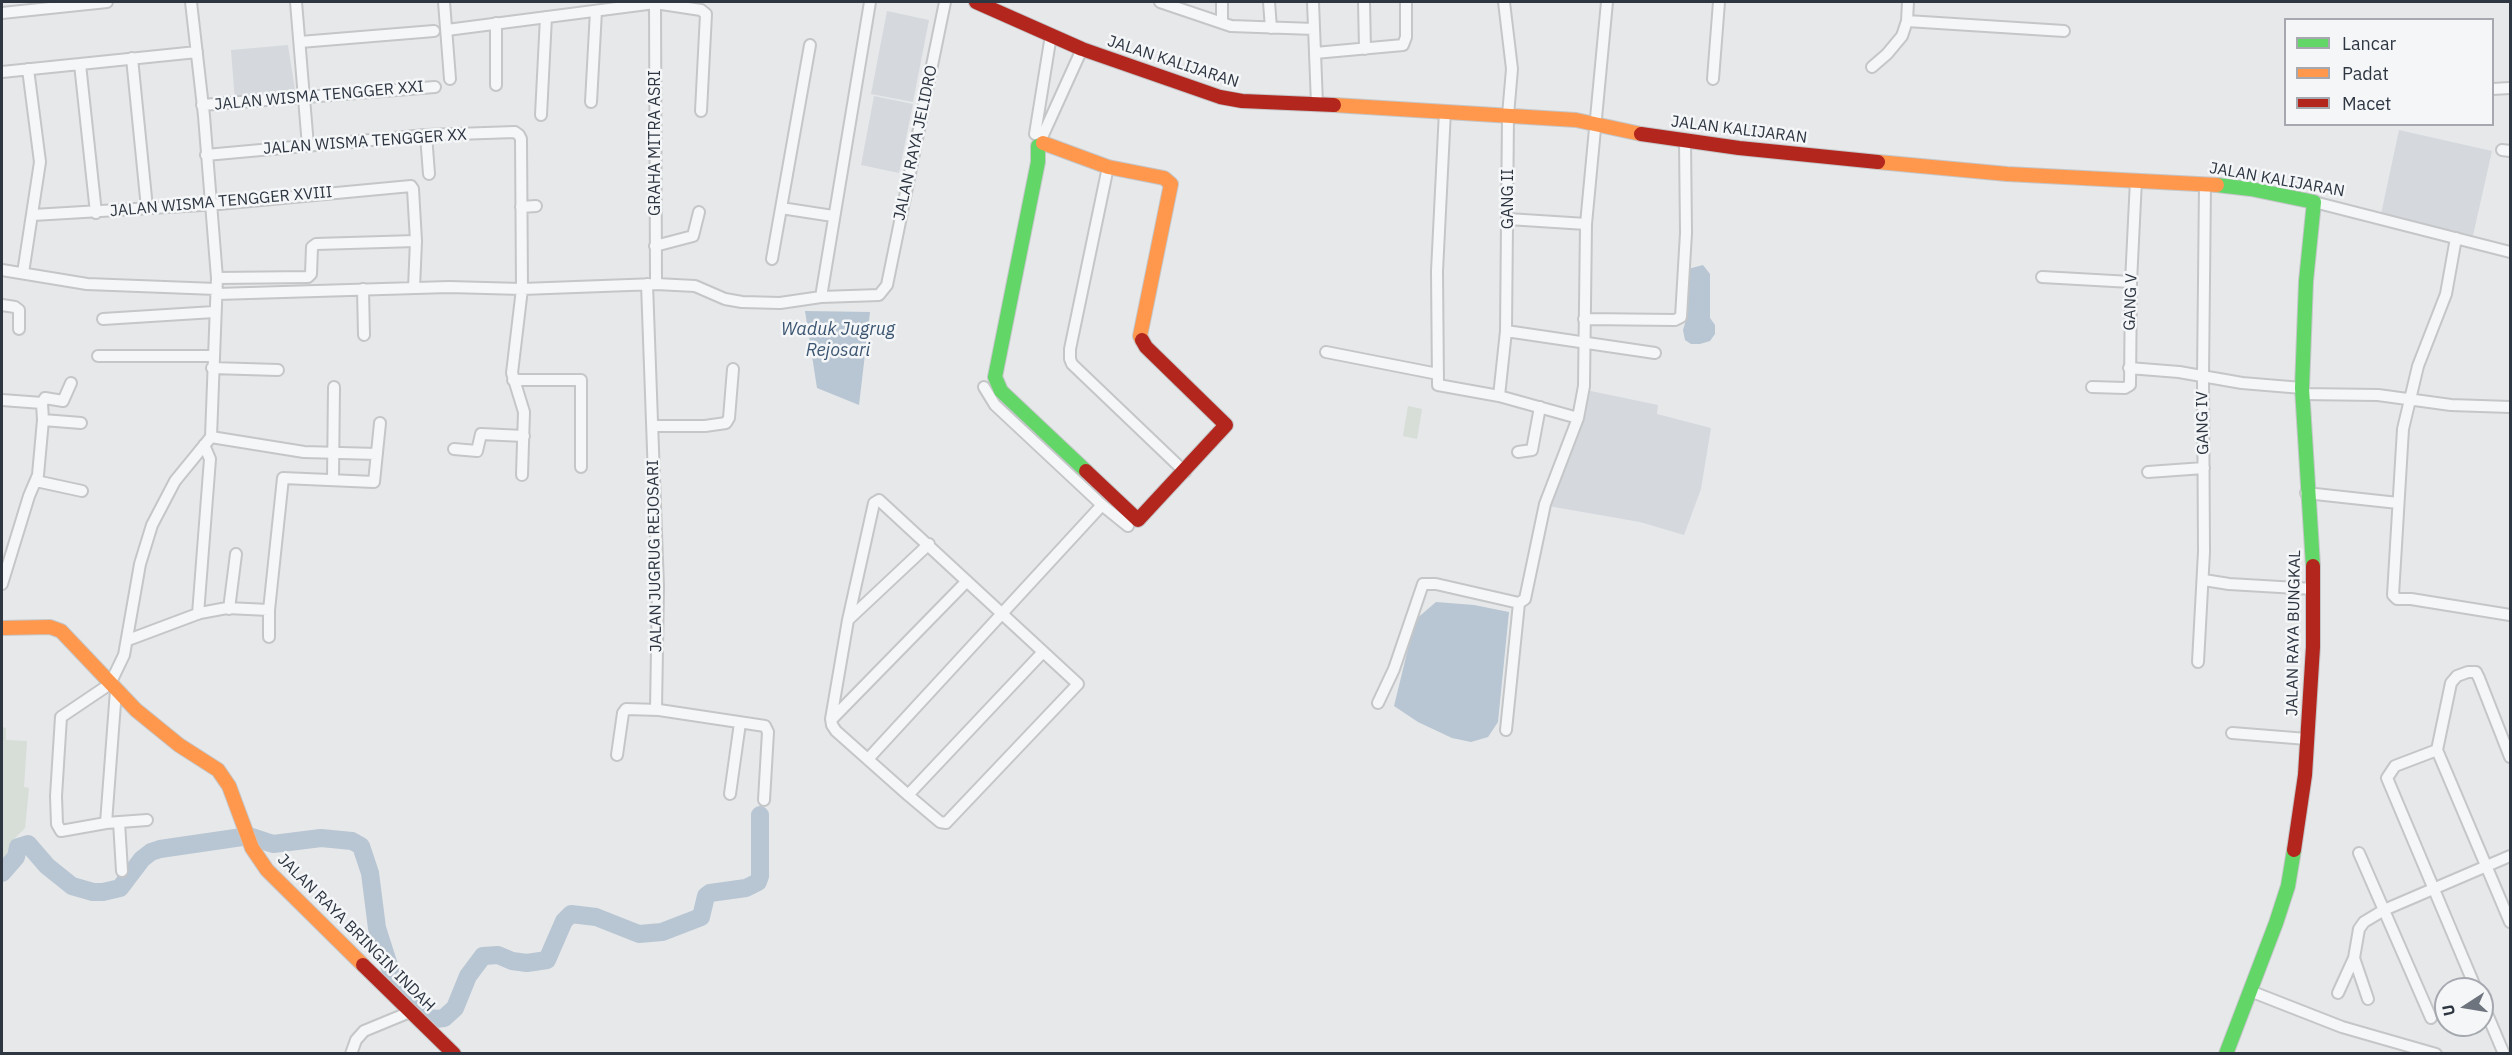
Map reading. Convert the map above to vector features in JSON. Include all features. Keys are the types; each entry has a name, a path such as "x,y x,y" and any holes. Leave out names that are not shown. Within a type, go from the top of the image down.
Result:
{"street":[{"path":"2,13 74,3 107,2"},
{"path":"191,2 202,105 216,287 207,441 210,459 198,614"},
{"path":"296,2 308,146"},
{"path":"444,2 450,79"},
{"path":"447,30 655,2 705,12 701,111"},
{"name":"GRAHA MITRA ASRI","path":"651,284 655,246 655,2"},
{"path":"2,270 87,284 363,289 522,289 651,284 695,286 725,299 742,302 780,303 821,297 870,2"},
{"name":"JALAN RAYA JELIDRO","path":"821,297 879,295 887,285 945,2"},
{"name":"JALAN KALIJARAN","path":"976,2 1082,49 1220,97 1242,101 1576,120 1630,133 1685,141 1943,169 2205,184 2251,189 2314,201 2511,252"},
{"path":"1160,2 1241,28 1314,29"},
{"path":"1222,2 1222,22"},
{"path":"1269,2 1271,28"},
{"path":"1313,2 1317,104"},
{"path":"1364,2 1365,50"},
{"path":"1315,53 1403,45 1407,33 1406,2"},
{"name":"GANG II","path":"1499,396 1506,331 1508,115 1512,69 1504,2"},
{"path":"1378,703 1394,669 1423,584 1436,584 1519,603 1526,599 1545,504 1578,418 1584,386 1586,224 1607,2"},
{"path":"1713,79 1719,2"},
{"path":"1872,67 1897,44 1907,21 1908,2"},
{"path":"591,102 596,11"},
{"path":"541,115 546,17"},
{"path":"1907,21 2064,31"},
{"path":"495,23 496,85"},
{"path":"300,42 434,31"},
{"path":"1052,35 1038,162 995,377 1001,391 1048,446 1102,505 1128,526"},
{"path":"772,259 810,45"},
{"path":"1040,140 1082,49"},
{"path":"2,72 197,52"},
{"path":"132,58 147,208"},
{"path":"80,64 96,213"},
{"path":"23,273 40,153 28,69"},
{"name":"JALAN WISMA TENGGER XXI","path":"202,105 435,87"},
{"path":"2494,89 2511,88"},
{"path":"1445,111 1437,271 1438,385 1499,396 1578,418"},
{"name":"JALAN WISMA TENGGER XX","path":"206,155 426,135 514,132 521,139 521,207"},
{"path":"426,135 429,174"},
{"path":"984,387 994,405 1048,446 1134,519 1142,518 1226,425 1146,346 1140,336 1171,183 1164,178 1108,167 1040,140"},
{"path":"1584,319 1676,320 1682,317 1686,233 1685,141"},
{"path":"1108,167 1070,349 1070,359 1072,364 1185,472"},
{"name":"GANG V","path":"2129,368 2136,180"},
{"name":"GANG IV","path":"2198,662 2204,580 2205,184"},
{"name":"JALAN WISMA TENGGER XVIII","path":"33,215 210,205 409,186 413,189 416,241"},
{"name":"JALAN RAYA BUNGKAL","path":"2226,1053 2288,886 2297,832 2307,739 2314,589 2306,493 2302,391 2306,281 2314,201"},
{"path":"522,475 524,408 512,373 522,289 521,207 536,206"},
{"path":"781,208 833,216"},
{"path":"655,246 693,236 699,212"},
{"path":"1508,219 1586,224"},
{"path":"2456,238 2446,294 2418,366 2408,400 2403,429 2394,597 2511,615"},
{"path":"216,287 308,277 312,247 316,244 416,241 414,288"},
{"path":"2042,278 2131,282"},
{"name":"JALAN JUGRUG REJOSARI","path":"651,284 658,587 656,710"},
{"path":"363,289 364,335"},
{"path":"2,304 19,310 19,329"},
{"path":"103,319 214,312"},
{"path":"1506,331 1654,353"},
{"path":"1326,352 1438,374"},
{"path":"98,356 213,356"},
{"path":"212,368 278,370"},
{"path":"2092,387 2128,387 2129,368 2302,391 2378,395 2480,408 2511,407"},
{"path":"653,426 705,426 726,423 729,418 734,369"},
{"path":"513,381 581,380 581,467"},
{"path":"2,584 29,495 36,481 43,420 42,404 45,398 63,401 72,383"},
{"path":"333,479 334,387"},
{"path":"2,400 42,404"},
{"path":"1518,452 1532,450 1540,407"},
{"path":"43,420 81,423"},
{"path":"269,637 269,610 283,479 374,482 380,423"},
{"path":"454,449 477,451 480,434 524,436"},
{"path":"207,441 304,452 377,454"},
{"path":"106,823 113,687 128,640 140,564 152,525 175,481 207,441"},
{"path":"2148,472 2204,468"},
{"path":"36,481 81,491"},
{"path":"2306,493 2398,503"},
{"path":"882,500 1003,614 1078,684 980,789 949,821 944,823 908,795 836,731 831,719 848,620 875,501 882,500"},
{"path":"868,759 1102,505"},
{"path":"848,620 929,544"},
{"path":"229,609 236,555"},
{"path":"2204,580 2238,585 2314,589"},
{"path":"831,719 967,581"},
{"path":"1506,730 1519,603"},
{"path":"128,640 198,614 229,609 269,610"},
{"name":"JALAN RAYA BRINGIN INDAH","path":"2,626 50,627 61,631 145,718 223,776 229,786 252,848 267,870 454,1053"},
{"path":"908,795 1043,652"},
{"path":"2511,757 2479,678 2473,671 2457,676 2451,683 2437,750 2511,922"},
{"path":"113,687 61,717 56,796 57,824 61,831 106,823 147,820"},
{"path":"617,755 623,710 629,708 765,726 768,732 764,800"},
{"path":"730,794 740,723"},
{"path":"2232,733 2307,739"},
{"path":"2437,750 2395,766 2388,772 2387,783 2471,977"},
{"path":"119,822 122,871"},
{"path":"2359,853 2431,1018"},
{"path":"2338,993 2354,958 2359,929 2364,922 2384,910 2511,856"},
{"path":"2354,958 2368,999"},
{"path":"2250,991 2342,1027 2436,1053"},
{"path":"351,1053 356,1040 364,1031 410,1012"},
{"path":"2494,1029 2505,1053"}],"shaded area":[{"path":"887,11 929,20 913,102 871,94"},
{"path":"288,45 296,96 235,102 231,50"},
{"path":"874,96 913,104 899,173 861,165"},
{"path":"2399,130 2492,151 2472,240 2381,214"},
{"path":"1586,390 1658,405 1657,414 1711,428 1701,489 1684,535 1640,522 1548,506"},
{"path":"1408,406 1422,409 1417,439 1403,436"},
{"path":"2,727 6,728 6,740 27,741 24,787 29,788 25,828 15,838 10,852 2,862"}],"water":[{"path":"1703,265 1710,274 1710,318 1715,325 1715,334 1710,341 1691,344 1685,340 1683,330 1687,317 1686,273 1688,269"},
{"name":"Waduk Jugrug Rejosari","path":"805,311 870,312 859,405 817,388"},
{"path":"1436,602 1474,605 1509,612 1498,722 1488,737 1471,742 1452,738 1418,722 1394,706 1415,620"}],"waterway":[{"path":"2,873 16,857 18,847 28,844 47,866 72,886 93,892 103,892 120,888 142,859 160,849 249,836 273,844 321,838 352,841 361,846 370,873 377,928 393,978 403,997 413,1007 423,1016 435,1019 444,1018 455,1008 468,976 483,956 498,955 512,961 527,963 547,960 564,921 571,914 596,917 639,934 662,932 701,917 706,896 710,893 746,888 758,882 760,876 760,815"}],"traffic: fast":[{"path":"1038,146 1038,162 995,377 1001,391 1086,471"},
{"path":"2217,185 2251,189 2314,202 2306,281 2302,388 2313,566"},
{"path":"2226,1054 2276,923 2288,886 2294,850"}],"traffic: slow":[{"path":"1334,105 1576,120 1641,134"},
{"path":"1043,143 1108,167 1164,178 1171,184 1140,336 1142,340"},
{"path":"1878,162 2007,174 2217,185"},
{"path":"2,628 50,627 61,631 136,710 179,745 218,770 229,786 252,848 267,870 363,965"}],"traffic: jam":[{"path":"976,2 1082,49 1220,97 1242,101 1334,105"},
{"path":"1641,134 1739,148 1878,162"},
{"path":"1086,471 1138,520 1226,425 1146,347 1142,340"},
{"path":"2294,850 2305,775 2313,647 2313,566"},
{"path":"363,965 454,1054"}]}
